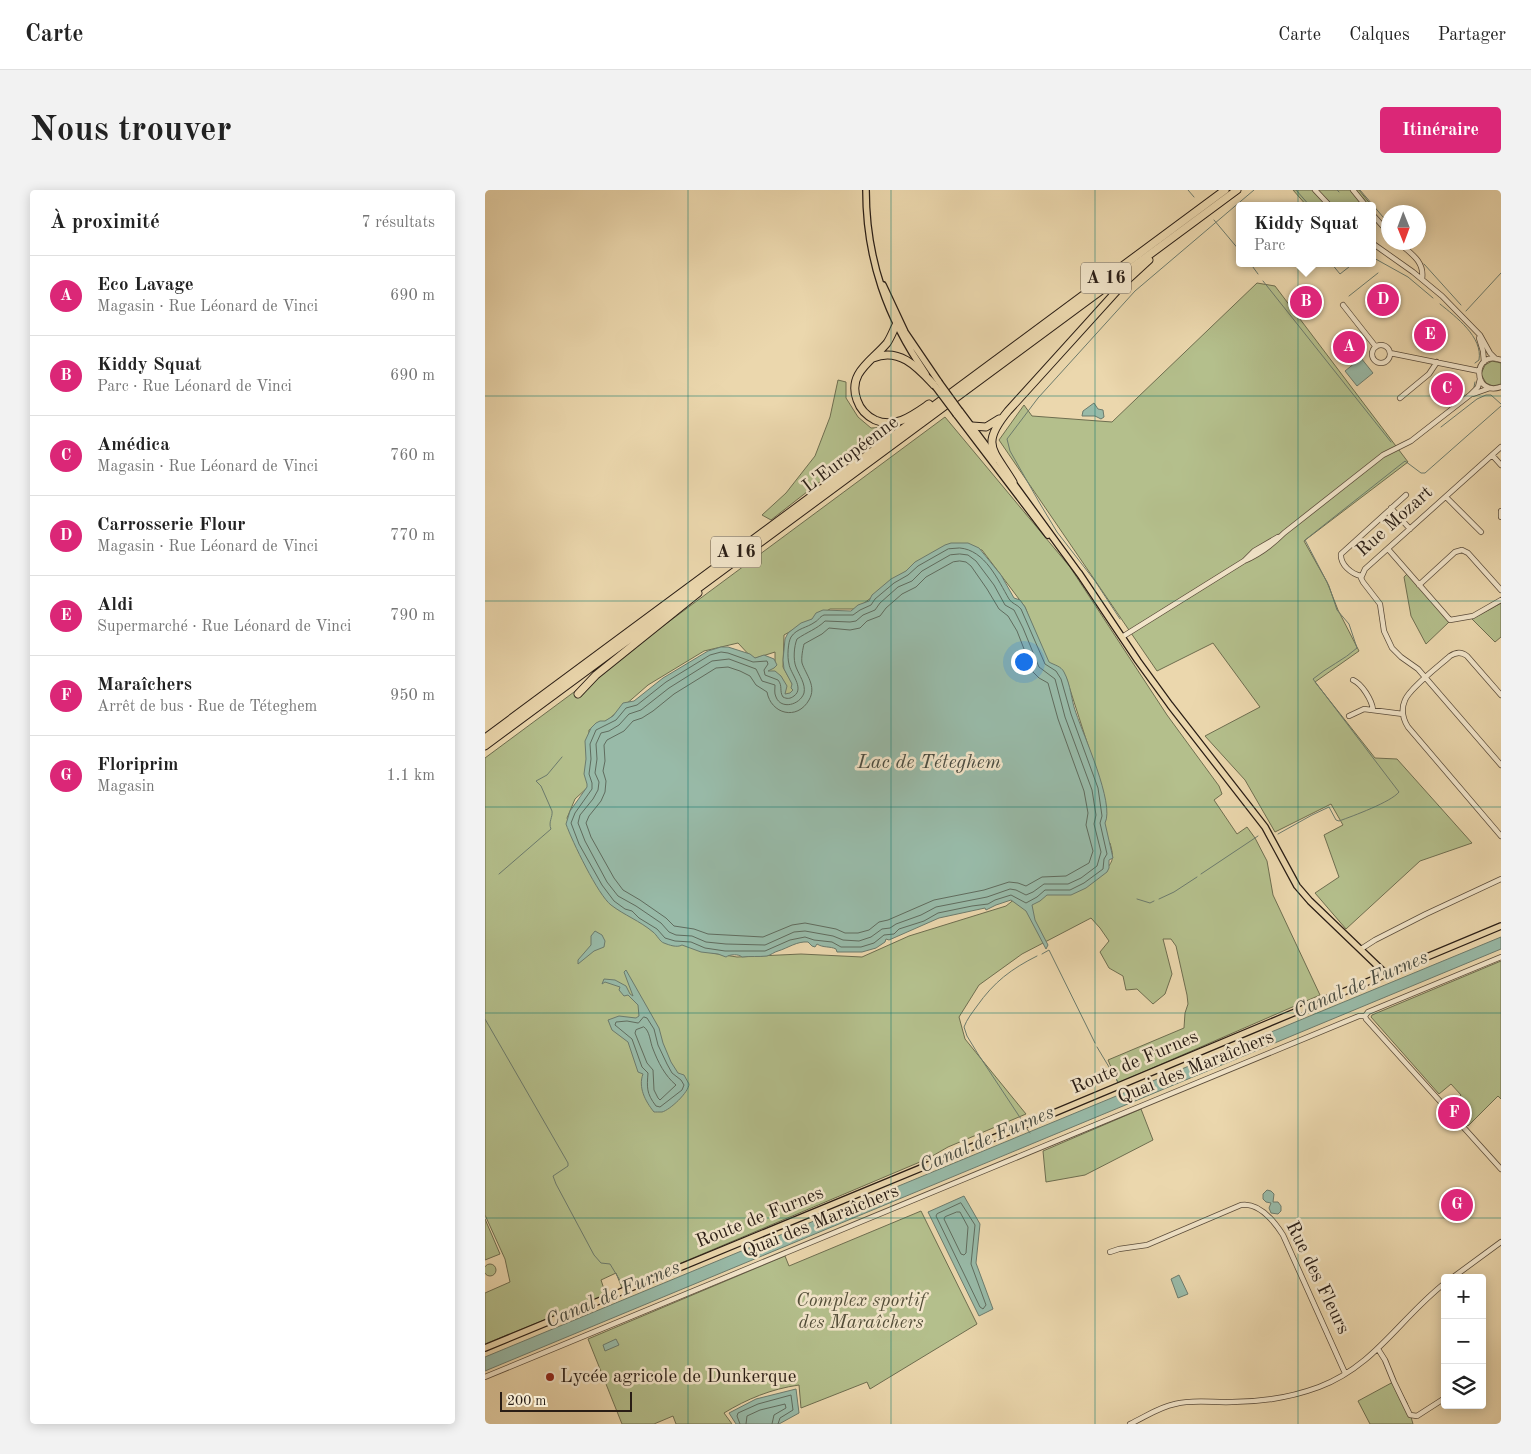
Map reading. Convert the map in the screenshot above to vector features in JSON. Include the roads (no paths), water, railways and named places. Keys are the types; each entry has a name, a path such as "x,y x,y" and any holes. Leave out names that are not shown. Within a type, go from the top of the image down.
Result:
{"highway":[{"name":"L'Européenne","path":"485,738 1225,190"},
{"name":"L'Européenne","path":"485,746 1237,190"},
{"path":"1013,482 991,442 995,427 1127,280 1188,226"},
{"path":"896,325 886,344 861,368 856,379 855,391 861,409 870,417 880,422 889,423 909,417 963,380 988,366"},
{"path":"867,362 881,355 893,354 901,356 937,384"},
{"path":"972,426 982,427 991,425 1009,411"},
{"path":"579,694 596,675 758,544"}],"main road":[{"path":"866,190 867,224 880,286 896,325 911,352 958,413 972,426 1072,563 1193,736 1265,827 1297,886 1310,901 1386,974"},
{"path":"872,249 897,317 937,384"},
{"path":"896,325 897,317"},
{"path":"958,413 961,421 1037,523 1072,563"},
{"path":"961,421 972,426"},
{"name":"Route de Furnes","path":"485,1349 1501,926"}],"street":[{"path":"1315,190 1326,202"},
{"path":"1353,190 1363,202"},
{"path":"1376,246 1422,279 1455,308 1475,330 1490,354 1501,360"},
{"path":"1407,250 1418,259 1423,271 1422,279"},
{"path":"1343,305 1376,347"},
{"path":"1475,330 1482,346 1484,362"},
{"path":"1390,353 1386,362 1377,362 1372,354 1376,347 1381,345 1385,346 1390,353 1479,371"},
{"path":"1124,636 1271,546 1284,533 1383,455 1411,441 1470,395 1478,387 1479,371 1484,362 1495,358"},
{"path":"1400,398 1429,374 1437,362"},
{"path":"1480,378 1485,386 1492,388"},
{"path":"1470,395 1501,387"},
{"name":"Rue Mozart","path":"1501,447 1363,571 1361,576 1363,582 1380,604 1383,630 1389,644 1397,654 1417,667 1427,677 1501,765"},
{"path":"1492,455 1501,465"},
{"path":"1361,576 1351,572 1341,561 1340,555 1406,494"},
{"path":"1446,496 1481,532"},
{"path":"1391,508 1410,529"},
{"path":"1501,511 1501,516"},
{"path":"1388,549 1447,617 1452,620 1475,615 1501,600"},
{"path":"1419,584 1455,552 1462,550 1467,552 1501,590"},
{"path":"1501,695 1469,657 1463,653 1453,654 1407,697 1404,702 1403,714 1408,727 1501,836"},
{"path":"1353,680 1360,684 1372,704 1373,710"},
{"path":"1349,716 1361,710 1403,714"},
{"path":"1361,949 1372,941 1501,879"},
{"name":"Quai des Maraîchers","path":"485,1377 1359,1016 1365,1016 1368,1012 1501,957"},
{"path":"1365,1016 1501,1170"},
{"name":"Rue des Fleurs","path":"1110,1252 1147,1245 1241,1205 1255,1206 1268,1217 1283,1235 1345,1373"},
{"path":"1457,1274 1501,1242"},
{"path":"1130,1424 1161,1408 1175,1404 1191,1402 1242,1402 1275,1398 1317,1388 1345,1373 1378,1349 1425,1299 1441,1286"},
{"path":"1378,1349 1387,1363 1410,1415 1417,1416 1441,1401"}],"water":[{"path":"1361,358 1373,373 1357,386 1345,371"},
{"path":"1094,403 1098,409 1103,410 1104,417 1101,419 1095,416 1082,416 1083,411"},
{"name":"Lac de Téteghem","path":"951,543 968,543 979,548 1001,575 1014,598 1020,600 1025,607 1049,662 1061,668 1064,672 1070,687 1074,708 1097,769 1106,801 1107,814 1105,823 1113,858 1109,860 1107,872 1086,888 1071,895 1047,895 1032,905 1035,920 1048,945 1046,949 1026,911 1011,900 986,910 985,908 939,918 889,940 886,939 885,942 876,948 862,952 837,952 834,948 817,944 815,947 808,942 804,942 767,956 742,957 730,955 726,957 701,952 682,945 675,946 664,943 648,928 611,905 599,891 579,854 566,824 570,811 587,787 584,774 586,759 585,741 591,728 596,723 605,721 613,716 623,703 634,701 663,678 708,651 721,647 728,647 750,654 755,658 764,655 774,659 777,665 768,671 775,671 781,676 787,686 785,694 790,693 793,690 791,688 792,684 784,669 783,660 785,639 788,633 823,610 851,611 858,605 869,601 872,595 891,579 906,571 915,562"},
{"path":"595,931 602,935 605,941 604,947 594,951 578,964 578,960 591,945 591,936"},
{"path":"1501,937 1501,949 485,1371 485,1357"},
{"path":"626,970 659,1028 671,1062 678,1073 684,1075 689,1084 678,1100 670,1108 662,1112 654,1112 648,1103 643,1094 641,1084 643,1074 638,1072 628,1042 612,1030 608,1020 619,1016 636,1018 639,1016 638,1005 628,995 624,996 619,990 620,987 605,982 602,984 604,979 615,980 626,986 633,996 624,972"},
{"path":"1267,1190 1274,1194 1273,1202 1278,1202 1281,1206 1281,1211 1278,1214 1271,1213 1269,1208 1271,1203 1263,1199 1263,1194"},
{"path":"964,1196 980,1224 976,1263 993,1309 979,1316 928,1212"},
{"path":"1179,1275 1188,1294 1178,1298 1171,1279"},
{"path":"616,1339 619,1345 605,1351 603,1345"},
{"path":"796,1389 799,1413 779,1424 736,1424 729,1413 756,1399"}],"waterway":[{"path":"1188,190 1194,197"},
{"path":"1240,202 1254,190"},
{"path":"1296,190 1306,202"},
{"path":"1360,190 1370,202"},
{"path":"1120,619 1095,581 1057,532 1010,451 1007,439 1038,398 1135,291 1236,205"},
{"path":"1376,209 1381,215"},
{"path":"1214,220 1236,246"},
{"path":"1376,259 1408,277 1433,298"},
{"path":"1424,264 1461,305"},
{"path":"1253,267 1258,274"},
{"path":"1334,267 1340,274 1349,267"},
{"path":"1349,296 1378,273"},
{"path":"1466,311 1501,273"},
{"path":"1263,281 1391,442"},
{"path":"1440,304 1460,321 1473,336 1479,352 1479,360 1475,363"},
{"path":"1474,387 1475,382"},
{"path":"1441,427 1477,399 1486,395 1491,395 1501,404"},
{"path":"1278,834 1329,807 1336,820 1339,821 1380,804 1399,792 1313,679 1357,648 1349,624 1337,610 1329,586 1305,540 1405,461 1421,473 1425,473 1501,406"},
{"path":"499,874 551,829 552,811 541,786 536,781 547,775 562,757"},
{"path":"1201,874 1258,836"},
{"path":"1159,899 1197,877"},
{"path":"1137,899 1150,903 1154,901"},
{"path":"1042,954 1049,950 1095,1043"},
{"name":"Canal de Furnes","path":"1023,1122 978,1054 964,1027 983,997 997,983 1011,971 1037,956"},
{"name":"Canal de Furnes","path":"485,1019 568,1163 568,1166 553,1176 556,1184 594,1255 601,1263 610,1264 624,1287"},
{"path":"1097,1047 1118,1082"},
{"name":"Canal de Furnes","path":"1027,1129 1030,1133"}],"place":[{"name":"Carrosserie Flour","path":"1383,300"},
{"name":"Kiddy Squat","path":"1306,302"},
{"name":"Aldi","path":"1430,335"},
{"name":"Eco Lavage","path":"1349,347"},
{"name":"Amédica","path":"1447,389"},
{"name":"Maraîchers","path":"1454,1113"},
{"name":"Floriprim","path":"1457,1205"},
{"name":"Lycée agricole de Dunkerque","path":"550,1377"}],"park label":[{"name":"Complex sportif des Maraîchers","path":"861,1312"}]}
